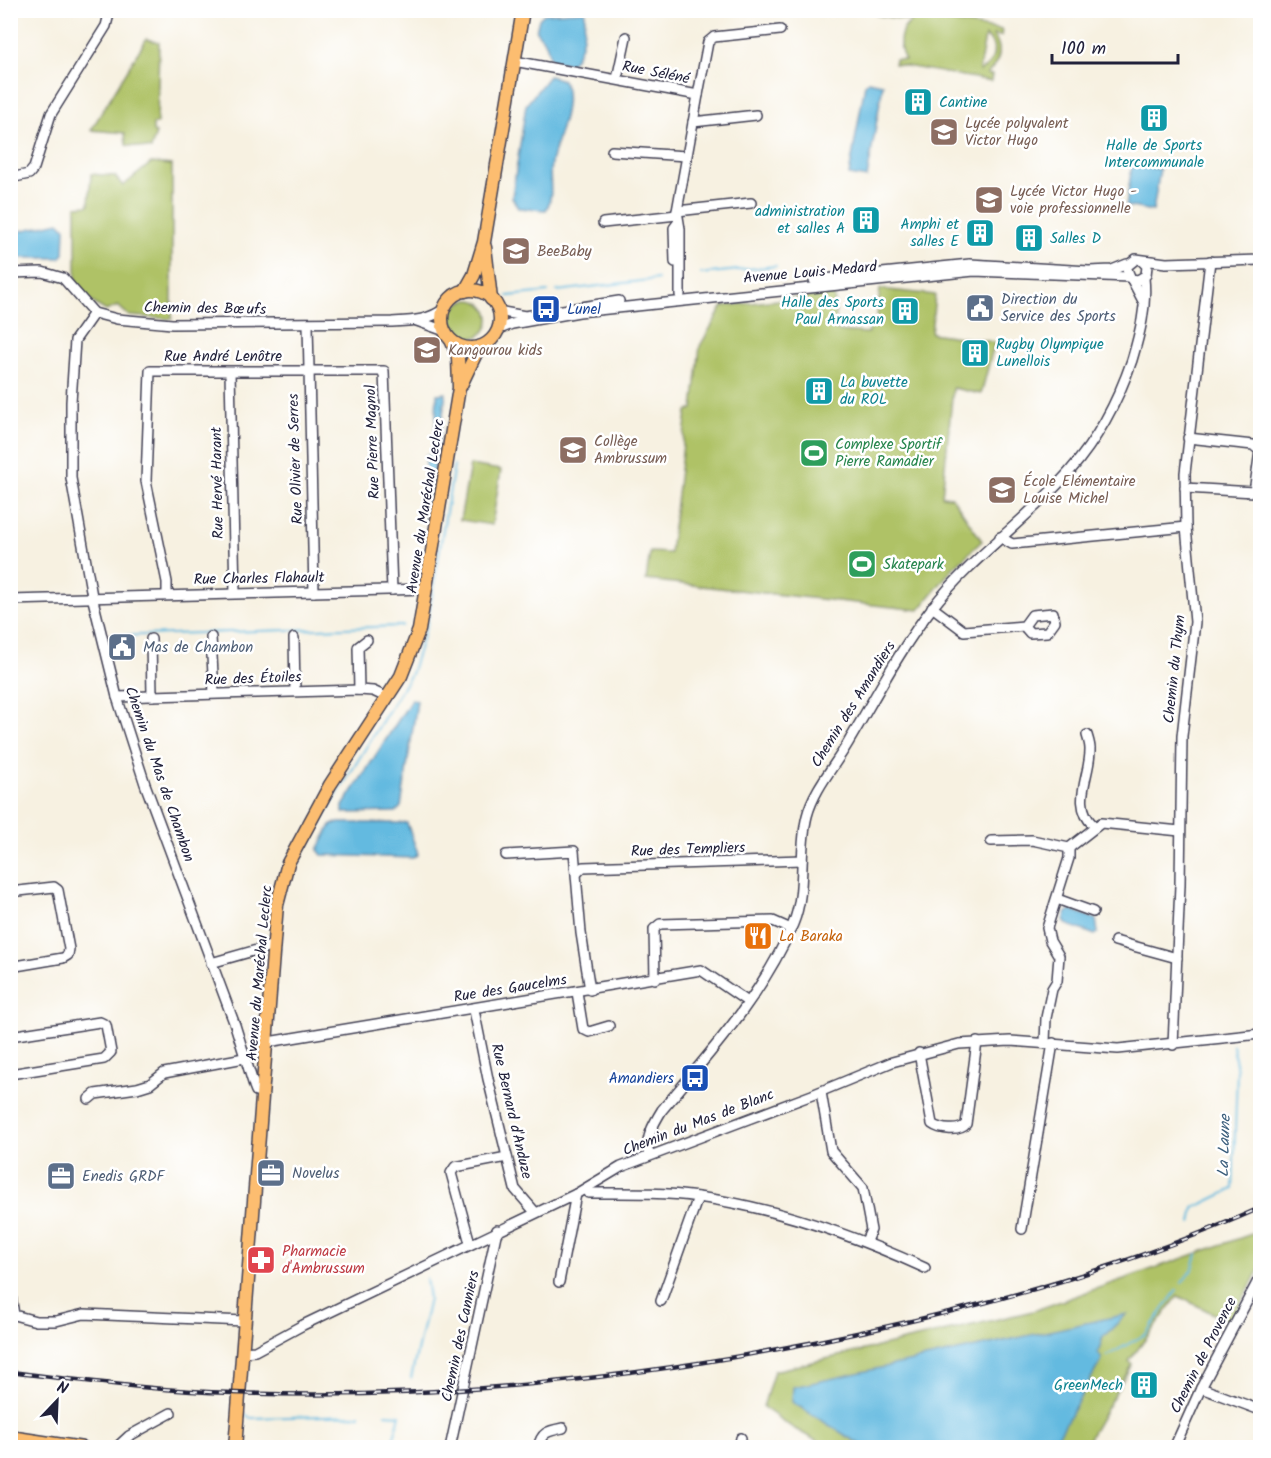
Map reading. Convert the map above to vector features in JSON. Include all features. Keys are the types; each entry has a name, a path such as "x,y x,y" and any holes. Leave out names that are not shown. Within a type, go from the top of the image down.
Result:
{"main road":[{"path":"484,243 491,299 498,311 497,330 488,342 479,347 464,347 449,337 442,317 451,299 465,291 474,275 484,243 523,10"},
{"path":"465,291 482,293 491,299"},
{"name":"Avenue du Maréchal Leclerc","path":"235,1448 278,905 288,863 330,785 388,698 414,648 459,388 458,357 449,337"},
{"name":"Avenue du Maréchal Leclerc","path":"459,388 479,347"},
{"path":"10,1437 83,1448"}],"street":[{"path":"10,178 29,174 34,168 51,114 106,26 110,10"},
{"path":"698,95 708,42 714,37 780,30"},
{"path":"617,79 626,38"},
{"name":"Rue Séléné","path":"514,61 698,95 677,217 680,229 680,295"},
{"path":"693,122 756,115"},
{"path":"612,151 686,156"},
{"path":"603,223 677,217 751,203"},
{"path":"1143,301 1126,269 1127,264 1136,259 1166,263 1260,260"},
{"path":"1142,261 1146,275"},
{"name":"Chemin du Thym","path":"1173,1045 1182,736 1195,622 1185,527 1185,488 1188,438 1210,261"},
{"path":"1131,279 1146,275 1166,263"},
{"name":"Avenue Louis Medard","path":"498,311 525,316 584,305 970,264 1112,270 1127,264"},
{"path":"10,273 42,272 63,278 94,313"},
{"name":"Avenue Louis Medard","path":"497,330 512,324 579,312 963,272 1131,279"},
{"name":"Chemin des Amandiers","path":"648,1155 651,1128 662,1110 748,1002 780,953 800,901 802,860 808,815 824,781 932,607 1000,537 1068,473 1103,425 1116,401 1139,337 1146,293 1146,275"},
{"name":"Chemin des Bœufs","path":"94,313 117,319 172,324 308,325 417,321 438,314 445,308"},
{"name":"Chemin du Mas de Chambon","path":"94,313 75,340 71,412 71,478 92,596 117,697 149,794 254,1086 259,1092 263,1092"},
{"name":"Chemin des Bœufs","path":"417,321 449,337"},
{"name":"Rue Olivier de Serres","path":"308,325 307,371 314,592"},
{"name":"Rue Pierre Magnol","path":"307,371 381,370 385,373 392,590"},
{"name":"Rue André Lenôtre","path":"167,595 167,582 146,481 148,374 150,371 307,371"},
{"name":"Rue Hervé Harant","path":"230,372 235,593"},
{"path":"1185,488 1254,492 1260,452 1252,445 1188,438"},
{"path":"1000,537 1012,544 1185,527"},
{"name":"Rue Charles Flahault","path":"10,600 92,596 426,589"},
{"path":"932,607 964,631 1024,626"},
{"path":"211,637 214,693"},
{"path":"294,638 296,691"},
{"path":"151,639 152,696"},
{"path":"359,690 358,647 367,640"},
{"name":"Rue des Étoiles","path":"117,697 359,690 373,691 388,698"},
{"path":"1087,735 1090,748 1081,792 1089,821 1094,826"},
{"path":"1022,1229 1049,1043 1046,1018 1052,989 1057,981 1059,956 1050,941 1047,928 1069,858 1069,848 1094,826 1101,823 1180,831"},
{"path":"991,841 1032,840 1069,848"},
{"path":"506,855 574,851 581,933 590,990"},
{"name":"Rue des Templiers","path":"577,873 583,867 802,860"},
{"path":"10,892 54,887 58,890 69,949 68,955 63,958 10,967"},
{"path":"1057,899 1093,912"},
{"path":"655,979 654,929 660,924 773,921 791,928"},
{"path":"1115,941 1177,958"},
{"path":"211,963 274,945"},
{"name":"Rue des Gaucelms","path":"268,1042 705,971 748,1002"},
{"path":"577,993 583,1029 589,1032 609,1026"},
{"name":"Rue Bernard d'Anduze","path":"474,1010 515,1189 535,1212"},
{"path":"10,1036 100,1022 106,1025 111,1052 104,1059 10,1074"},
{"name":"Chemin du Mas de Blanc","path":"242,1352 255,1351 497,1230 576,1194 621,1167 648,1155 821,1092 918,1053 977,1042 1049,1043 1118,1049 1260,1034"},
{"path":"918,1053 932,1124 965,1132 977,1042"},
{"path":"89,1099 95,1094 150,1084 164,1074 244,1058"},
{"path":"821,1092 831,1150 863,1188 871,1230 866,1241"},
{"path":"470,1244 450,1173 455,1167 507,1157"},
{"path":"585,1189 588,1193 699,1197 789,1216 866,1241 925,1268"},
{"path":"559,1282 576,1194"},
{"path":"661,1301 699,1197"},
{"name":"Chemin des Canniers","path":"450,1448 497,1230"},
{"name":"Chemin de Provence","path":"1174,1448 1201,1388 1260,1276"},
{"path":"10,1289 14,1315 19,1314 36,1321 56,1321 84,1314 244,1321"},
{"path":"1201,1388 1260,1410"},
{"path":"116,1448 129,1436 171,1413"},
{"path":"538,1448 540,1437 546,1432 563,1428"}],"green space":[{"path":"877,11 1002,30 1001,36 993,35 999,45 999,55 995,65 987,74 992,75 991,81 894,64 895,59 905,60 900,39 904,29 912,21 876,15","holes":["985,36 993,50 992,59 979,71"]},
{"path":"146,39 159,42 157,124 153,124 153,132 156,133 151,149 126,145 125,133 91,130"},
{"path":"151,163 172,165 172,319 129,316 118,306 106,311 90,301 76,281 76,206 89,205 91,174 115,176 123,186"},
{"name":"Complexe Sportif Pierre Ramadier","path":"880,289 935,295 931,333 995,342 981,394 953,388 942,496 952,497 982,541 953,568 919,610 646,580 650,552 670,553 687,411 693,409 700,346 723,306 834,294 837,331 868,333 870,326 876,326"},
{"path":"470,300 484,305 489,319 484,333 470,338 456,333 451,319 456,305"},
{"path":"470,465 501,470 492,525 460,520"},
{"path":"1260,1231 1260,1268 1230,1322 1178,1296 1129,1361 1132,1364 1084,1447 828,1447 793,1428 763,1407 774,1371 1033,1311"}],"water":[{"path":"585,11 582,39 574,59 570,64 551,61 546,43 536,31 539,19 544,14"},
{"path":"549,76 563,80 566,100 563,121 550,169 549,204 546,210 518,208 512,197 526,105"},
{"path":"868,81 883,84 867,178 849,175 865,84"},
{"path":"1132,165 1160,169 1153,211 1126,206"},
{"path":"59,222 65,228 64,254 60,258 20,258 11,255 11,233"},
{"path":"446,393 437,456 424,521 426,455 434,456 437,394"},
{"path":"412,699 417,701 401,807 396,812 343,813 343,806"},
{"path":"336,823 407,823 418,854 413,858 322,855 318,850 331,825"},
{"path":"1071,910 1096,919 1098,933 1095,935 1066,924 1064,920 1067,912"},
{"path":"1127,1314 1103,1337 1098,1353 1102,1359 1052,1447 864,1447 792,1402 793,1387"}],"waterway":[{"path":"701,274 776,266"},
{"path":"557,291 658,279"},
{"path":"508,296 548,292"},
{"path":"305,847 411,674 427,624 454,465"},
{"path":"113,636 402,626"},
{"name":"La Laune","path":"1255,1026 1260,984"},
{"name":"La Laune","path":"1191,1223 1194,1208 1233,1189 1237,1071 1233,1045"},
{"name":"La Laune","path":"1182,1283 1193,1268 1197,1254"},
{"path":"411,1378 429,1299 426,1278"},
{"name":"La Laune","path":"1107,1356 1146,1334 1177,1290"},
{"path":"385,1414 400,1415 391,1448"},
{"path":"246,1415 251,1418 360,1415"}],"railway":[{"path":"10,1372 178,1390 315,1394 476,1389 637,1372 797,1346 974,1306 1119,1263 1214,1228 1260,1208"}],"place":[{"name":"Cantine","path":"918,102"},
{"name":"Halle de Sports Intercommunale","path":"1154,118"},
{"name":"Lycée polyvalent Victor Hugo","path":"944,132"},
{"name":"Lycée Victor Hugo - voie professionnelle","path":"989,200"},
{"name":"administration et salles A","path":"866,220"},
{"name":"Amphi et salles E","path":"980,233"},
{"name":"Salles D","path":"1029,238"},
{"name":"BeeBaby","path":"516,251"},
{"name":"Direction du Service des Sports","path":"980,308"},
{"name":"Lunel","path":"546,309"},
{"name":"Halle des Sports Paul Arnassan","path":"905,311"},
{"name":"Kangourou kids","path":"427,350"},
{"name":"Rugby Olympique Lunellois","path":"975,353"},
{"name":"La buvette du ROL","path":"819,391"},
{"name":"Collège Ambrussum","path":"573,450"},
{"name":"Complexe Sportif Pierre Ramadier","path":"814,453"},
{"name":"École Elémentaire Louise Michel","path":"1002,490"},
{"name":"Skatepark","path":"862,564"},
{"name":"Mas de Chambon","path":"122,647"},
{"name":"La Baraka","path":"758,936"},
{"name":"Amandiers","path":"695,1078"},
{"name":"Novelus","path":"271,1173"},
{"name":"Enedis GRDF","path":"61,1176"},
{"name":"Pharmacie d'Ambrussum","path":"261,1260"},
{"name":"GreenMech","path":"1144,1385"}]}
